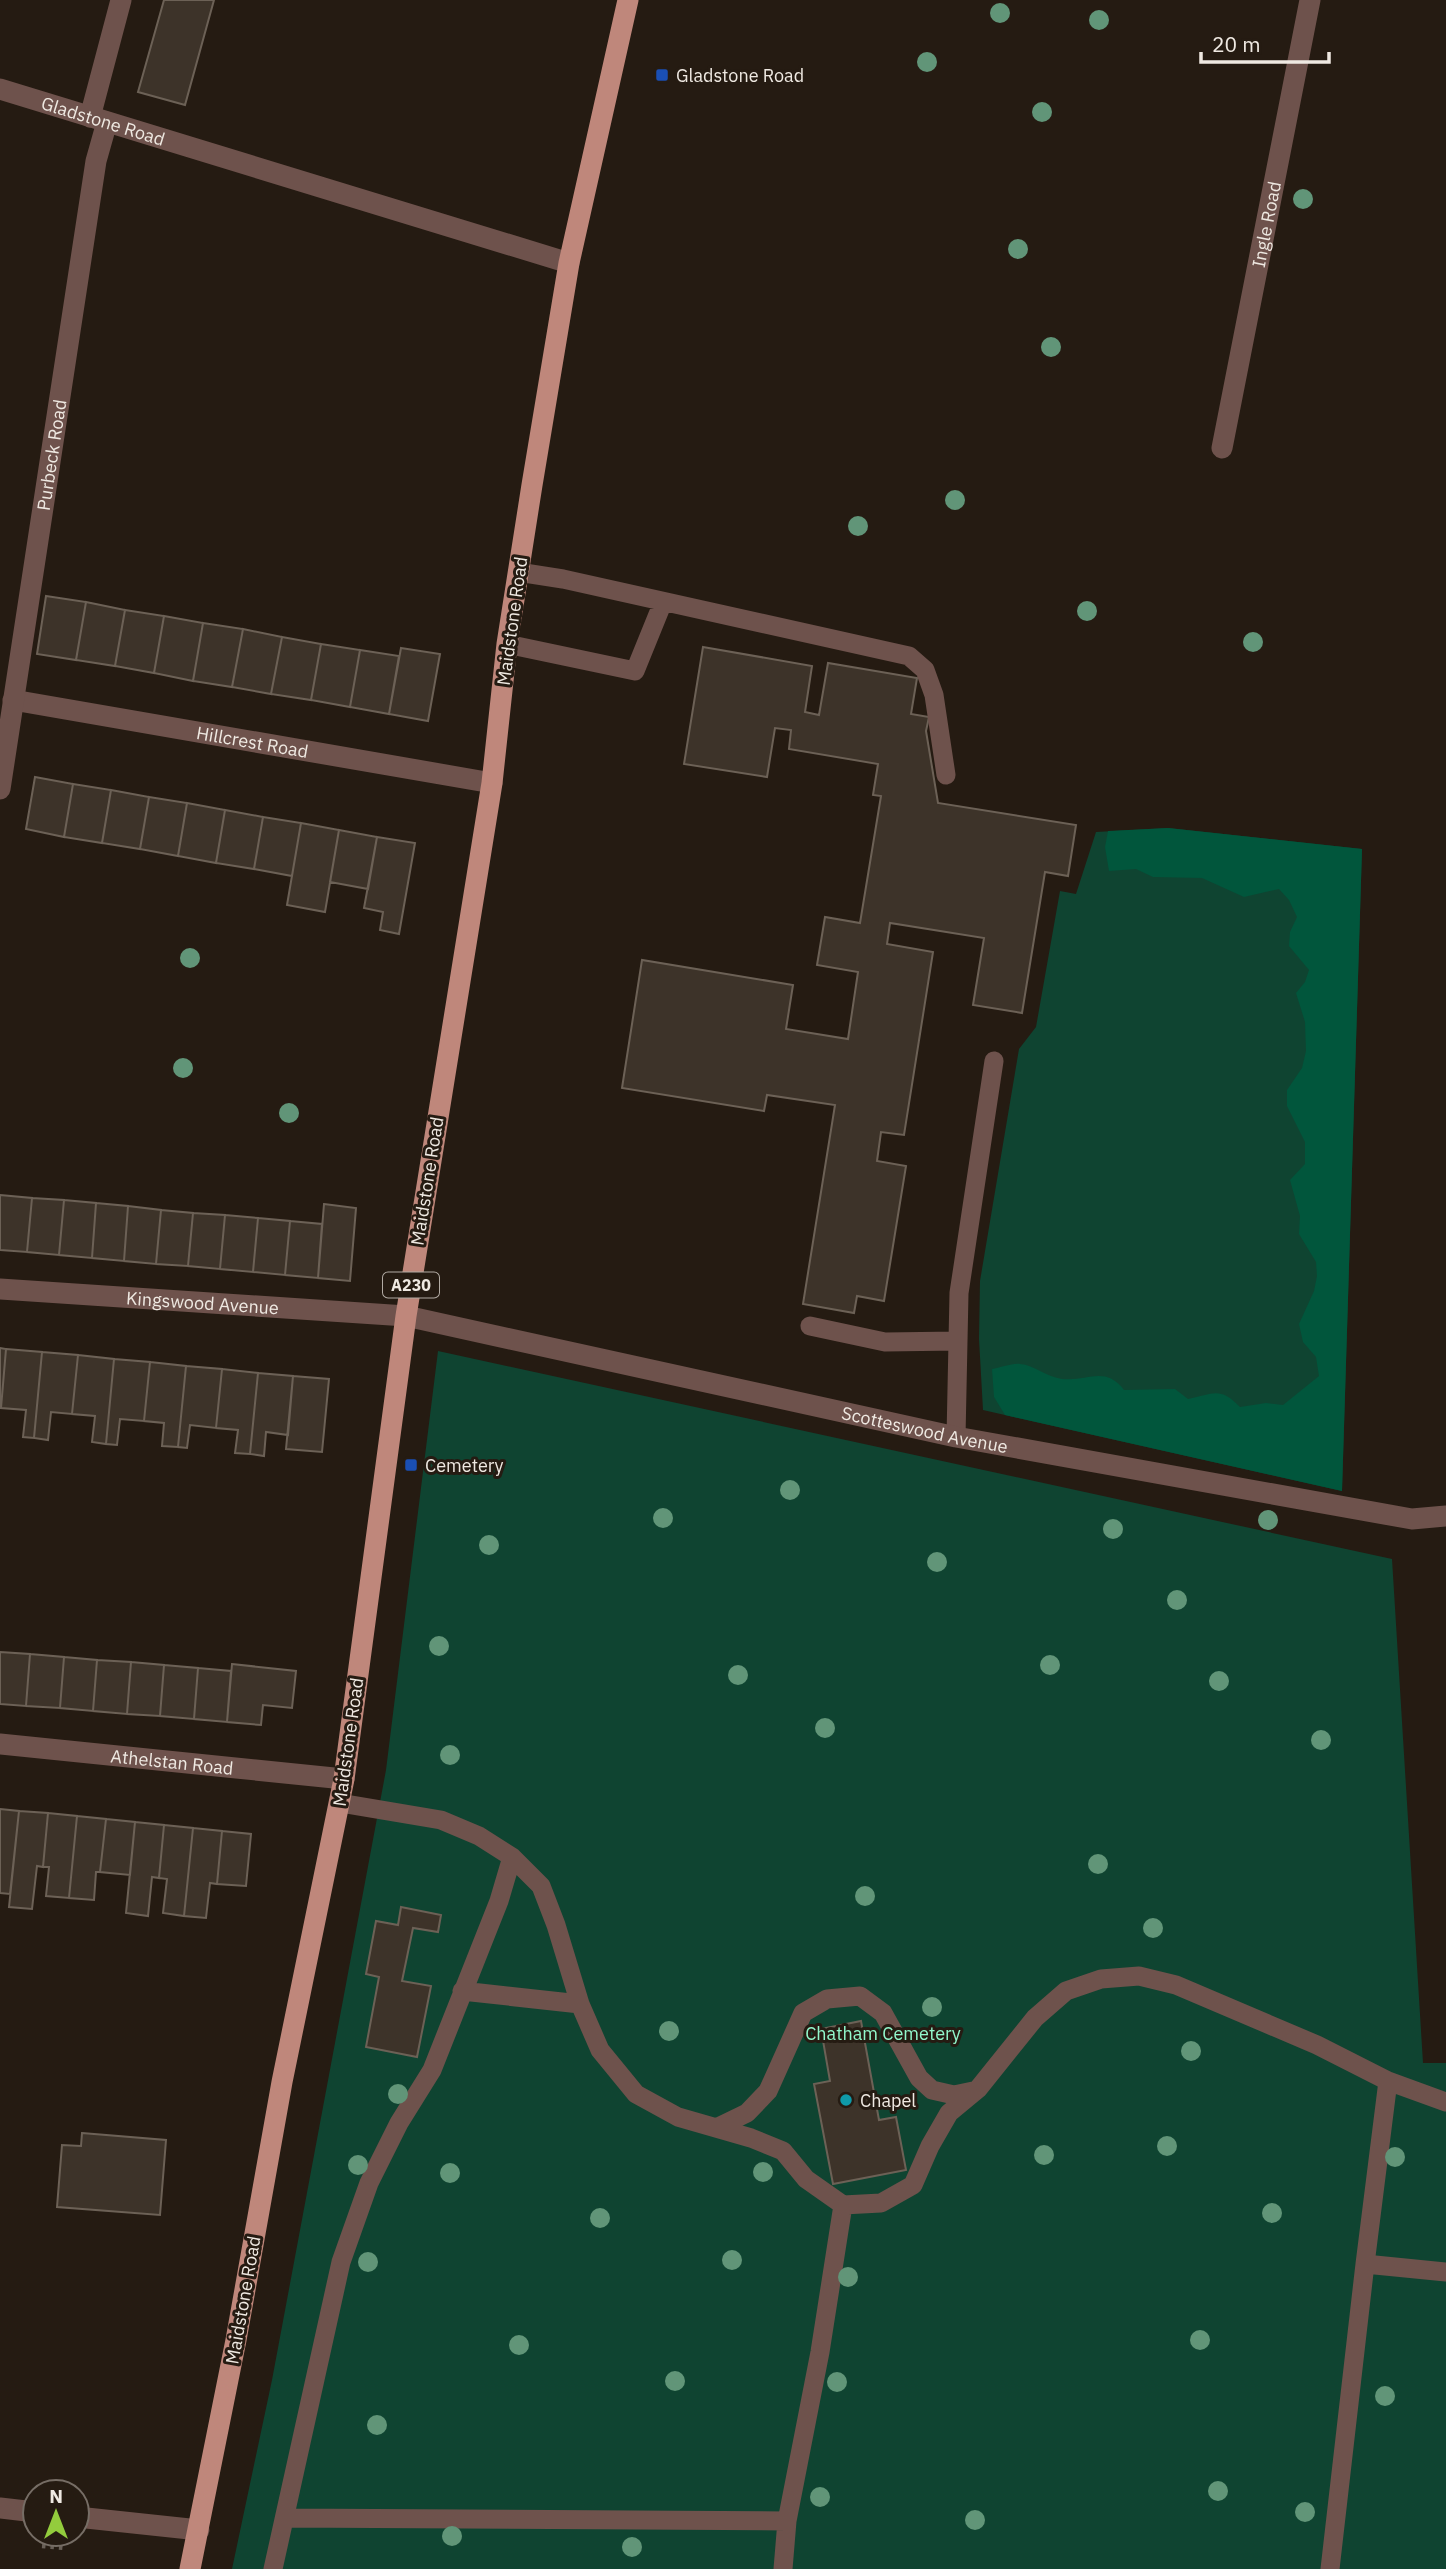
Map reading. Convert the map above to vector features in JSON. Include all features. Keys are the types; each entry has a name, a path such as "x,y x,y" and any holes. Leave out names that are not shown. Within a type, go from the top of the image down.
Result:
{"main road":[{"name":"Maidstone Road","path":"190,2569 282,2082 340,1803 406,1316 492,783 507,644 518,572 569,263 628,0"}],"street":[{"name":"Purbeck Road","path":"0,789 96,161 99,120 121,0"},
{"name":"Ingle Road","path":"1222,448 1310,0"},
{"name":"Gladstone Road","path":"0,89 569,263"},
{"name":"Hillcrest Road","path":"13,700 492,783"},
{"name":"Kingswood Avenue","path":"0,1289 406,1316"},
{"name":"Scotteswood Avenue","path":"406,1316 918,1430 1412,1519 1446,1516"},
{"name":"Athelstan Road","path":"0,1744 344,1779"},
{"path":"0,2508 21,2510"},
{"path":"91,2518 199,2530"}],"lane":[{"path":"518,572 563,579 909,656 925,670 934,695 946,775"},
{"path":"507,644 635,671 663,602"},
{"path":"957,1437 959,1293 994,1061"},
{"path":"810,1326 885,1342 957,1341"},
{"path":"340,1803 441,1821 479,1836 512,1857 541,1886 580,2004 600,2050 636,2094 678,2117 751,2138 783,2151 806,2179 843,2205 881,2203 912,2185 949,2113 978,2089 1035,2018 1066,1992 1101,1979 1139,1976 1176,1985 1317,2045 1388,2081 1446,2102"},
{"path":"274,2569 341,2262 369,2183 399,2123 432,2070 499,1901 512,1857"},
{"path":"462,1992 580,2004"},
{"path":"716,2128 747,2113 768,2091 803,2013 827,1999 860,1996 883,2013 898,2045 919,2078 932,2090 954,2095 978,2089"},
{"path":"1330,2569 1388,2081"},
{"path":"783,2569 787,2521 820,2352 843,2205"},
{"path":"1365,2264 1446,2272"},
{"path":"285,2518 787,2521"}],"green space":[{"path":"1168,828 1362,849 1342,1491 983,1410 979,1339 980,1281 1019,1049 1036,1027 1060,891 1076,894 1096,832"},
{"path":"1168,828 1362,849 1342,1491 1005,1415 994,1397 992,1369 1017,1364 1030,1366 1062,1379 1103,1376 1117,1382 1124,1390 1175,1389 1188,1399 1216,1393 1227,1396 1240,1407 1266,1403 1283,1405 1319,1376 1316,1357 1303,1342 1299,1324 1314,1291 1316,1262 1299,1234 1300,1216 1290,1180 1305,1164 1305,1142 1287,1106 1287,1090 1302,1068 1306,1051 1305,1022 1296,993 1305,982 1309,970 1289,946 1290,932 1297,917 1289,900 1279,889 1244,897 1202,878 1153,877 1136,869 1109,871 1105,847 1108,831"},
{"name":"Chatham Cemetery","path":"438,1351 1392,1559 1423,2063 1446,2063 1446,2569 232,2569 272,2380 386,1770"}],"building":[{"path":"164,0 214,0 185,105 138,92"},
{"path":"46,596 86,602 76,660 37,654"},
{"path":"86,602 125,610 115,666 76,660"},
{"path":"125,610 164,616 154,673 115,666"},
{"path":"164,616 203,623 193,681 154,673"},
{"path":"203,623 243,629 232,687 193,681"},
{"path":"243,629 282,637 271,694 232,687"},
{"path":"282,637 321,644 311,700 271,694"},
{"path":"321,644 360,650 350,707 311,700"},
{"path":"703,647 812,666 805,712 819,715 828,663 917,678 911,714 929,717 926,731 938,803 1076,825 1068,876 1045,872 1022,1013 973,1005 984,938 890,923 887,944 933,952 904,1135 881,1132 877,1161 906,1166 884,1301 857,1296 854,1313 803,1304 835,1105 767,1095 764,1111 622,1088 642,960 793,985 786,1029 848,1039 858,972 817,965 825,917 860,923 881,796 873,795 878,764 789,749 791,730 775,728 767,777 684,764"},
{"path":"401,648 440,654 428,721 389,714"},
{"path":"360,650 399,656 389,714 350,707"},
{"path":"35,777 73,784 64,837 26,829"},
{"path":"73,784 111,790 102,843 64,837"},
{"path":"111,790 149,797 140,849 102,843"},
{"path":"149,797 187,803 178,856 140,849"},
{"path":"187,803 225,810 216,863 178,856"},
{"path":"225,810 263,817 254,869 216,863"},
{"path":"263,817 301,823 292,876 254,869"},
{"path":"301,823 339,830 325,912 287,905"},
{"path":"339,830 377,837 368,889 330,882"},
{"path":"377,837 415,843 399,934 380,930 383,912 364,908"},
{"path":"0,1195 32,1198 27,1252 0,1250"},
{"path":"32,1198 64,1200 59,1255 27,1252"},
{"path":"64,1200 96,1203 92,1258 59,1255"},
{"path":"96,1203 128,1206 124,1261 92,1258"},
{"path":"324,1204 356,1208 350,1281 318,1278"},
{"path":"128,1206 161,1210 156,1264 124,1261"},
{"path":"161,1210 193,1213 188,1266 156,1264"},
{"path":"193,1213 225,1215 220,1269 188,1266"},
{"path":"225,1215 258,1218 253,1272 220,1269"},
{"path":"258,1218 290,1221 285,1275 253,1272"},
{"path":"290,1221 322,1224 318,1278 285,1275"},
{"path":"0,1348 6,1349 1,1408 0,1408"},
{"path":"6,1349 42,1352 34,1438 23,1437 26,1410 1,1408"},
{"path":"42,1352 78,1355 72,1414 51,1412 48,1440 34,1438"},
{"path":"78,1355 114,1359 106,1444 92,1442 95,1416 72,1414"},
{"path":"114,1359 150,1362 144,1421 120,1419 117,1445 106,1444"},
{"path":"150,1362 186,1366 178,1447 162,1446 164,1423 144,1421"},
{"path":"186,1366 222,1369 216,1428 190,1425 187,1448 178,1447"},
{"path":"222,1369 258,1373 250,1454 235,1453 238,1430 216,1428"},
{"path":"258,1373 293,1376 288,1435 266,1432 264,1456 250,1454"},
{"path":"293,1376 329,1379 322,1452 286,1449"},
{"path":"0,1652 30,1654 26,1706 0,1704"},
{"path":"30,1654 64,1657 60,1708 26,1706"},
{"path":"64,1657 97,1660 93,1711 60,1708"},
{"path":"97,1660 131,1662 127,1714 93,1711"},
{"path":"131,1662 164,1665 160,1716 127,1714"},
{"path":"232,1664 296,1671 292,1708 263,1705 261,1725 227,1722"},
{"path":"164,1665 198,1668 194,1719 160,1716"},
{"path":"198,1668 231,1671 227,1722 194,1719"},
{"path":"0,1809 19,1811 10,1894 0,1893"},
{"path":"19,1811 48,1813 43,1867 37,1866 32,1909 9,1907"},
{"path":"48,1813 77,1816 69,1898 46,1896 49,1867 43,1867"},
{"path":"77,1816 106,1819 100,1872 96,1872 94,1900 69,1898"},
{"path":"106,1819 135,1822 130,1875 100,1872"},
{"path":"135,1822 164,1825 159,1878 152,1877 148,1916 126,1913"},
{"path":"164,1825 193,1828 184,1916 163,1913 167,1879 159,1878"},
{"path":"193,1828 222,1831 217,1884 210,1883 206,1918 184,1916"},
{"path":"222,1831 251,1834 246,1886 217,1884"},
{"path":"401,1907 441,1915 438,1932 413,1928 402,1981 431,1986 417,2057 366,2047 379,1977 366,1974 376,1921 398,1925"},
{"name":"Chapel","path":"861,2021 879,2120 896,2117 906,2170 833,2184 814,2084 830,2081 821,2029"},
{"path":"82,2133 166,2140 160,2215 57,2207 62,2145 81,2146"}],"place":[{"name":"Gladstone Road","path":"662,75"},
{"name":"Cemetery","path":"411,1465"},
{"name":"Chapel","path":"846,2100"}]}
